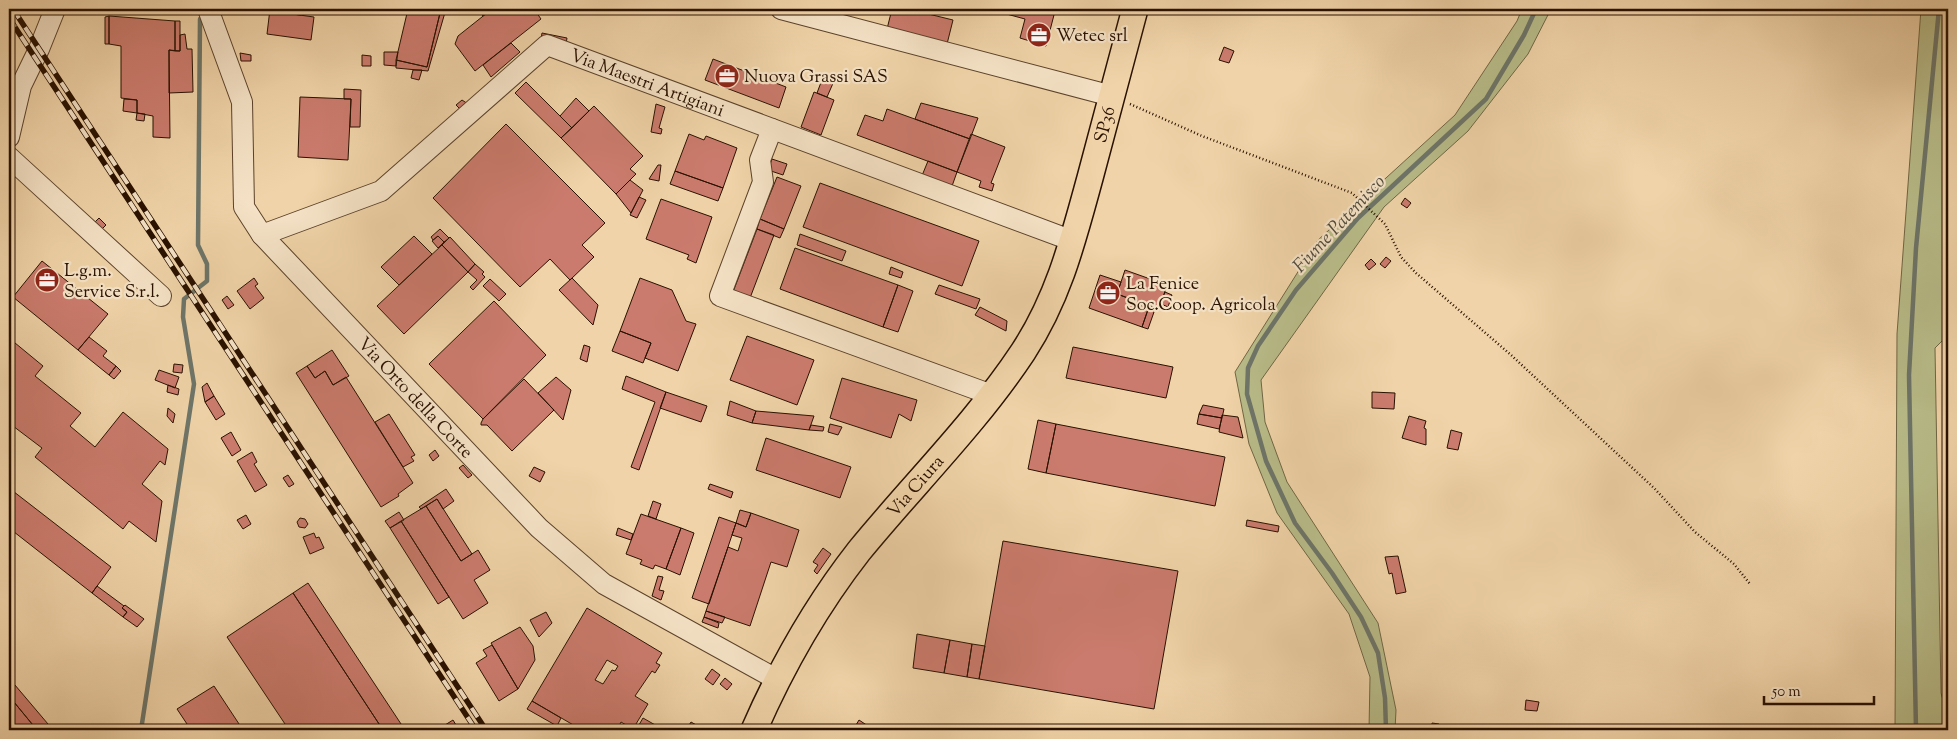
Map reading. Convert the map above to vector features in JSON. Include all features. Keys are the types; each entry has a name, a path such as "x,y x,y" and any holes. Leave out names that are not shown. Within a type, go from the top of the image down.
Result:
{"main road":[{"name":"SP36","path":"1073,240 1135,9"},
{"name":"Via Ciura","path":"754,730 776,680 814,615 858,553 992,395 1024,351 1053,300 1073,240"}],"street":[{"path":"9,138 22,86 55,9"},
{"name":"Via Orto della Corte","path":"208,9 242,102 244,207 262,235 539,528 604,584 776,680"},
{"path":"781,9 1112,96"},
{"name":"Via Maestri Artigiani","path":"262,235 381,191 547,45 1073,240"},
{"path":"772,128 760,160 764,182 720,296 992,395"},
{"path":"9,157 160,296"}],"path":[{"path":"1112,96 1202,136 1352,193 1385,224 1401,257 1416,273 1511,355 1654,488 1695,532 1734,564 1750,584"}],"green space":[{"path":"1522,9 1551,9 1528,54 1468,131 1384,207 1261,380 1265,422 1287,482 1378,623 1396,710 1395,730 1369,730 1370,677 1349,614 1277,513 1249,444 1235,372 1318,240 1455,115 1517,21"},
{"path":"1921,9 1948,9 1948,335 1935,348 1941,693 1948,719 1948,730 1895,730 1897,334"}],"building":[{"path":"270,9 293,9 292,14 314,17 311,40 267,34"},
{"path":"293,9 303,9 301,15 292,14"},
{"path":"408,9 441,9 427,67 396,60"},
{"path":"441,9 446,9 428,71 396,68 396,60 427,67"},
{"path":"477,9 492,9 483,16"},
{"path":"492,9 534,9 541,19 475,71 455,44 458,36"},
{"path":"892,9 908,9 953,20 947,44 887,29"},
{"path":"988,9 1055,11 1046,46 1020,38 1025,19"},
{"path":"109,16 175,21 175,51 169,50 170,138 153,137 153,116 137,113 137,100 121,98 121,46 109,44"},
{"path":"109,16 109,44 105,44 105,17"},
{"path":"175,21 180,21 180,51 175,51"},
{"path":"542,33 567,38 566,44 541,39"},
{"path":"185,34 187,49 192,49 193,92 169,93 169,50 180,51 180,35"},
{"path":"511,43 520,52 491,77 483,65"},
{"path":"1224,47 1234,51 1229,63 1219,60"},
{"path":"384,52 398,52 396,66 384,65"},
{"path":"240,53 251,55 251,61 241,61"},
{"path":"362,55 371,56 371,66 362,66"},
{"path":"713,59 786,87 779,108 705,80"},
{"path":"413,70 422,70 419,80 411,78"},
{"path":"823,77 834,81 827,97 817,93"},
{"path":"526,82 572,128 561,138 515,93"},
{"path":"344,89 361,90 360,127 350,127 351,99 344,99"},
{"path":"814,92 834,100 821,135 801,127"},
{"path":"300,97 351,99 348,160 298,157"},
{"path":"576,98 589,111 572,128 560,116"},
{"path":"124,99 137,100 137,113 123,111"},
{"path":"462,100 468,104 461,110 456,105"},
{"path":"921,103 978,118 970,139 915,119"},
{"path":"656,104 665,107 659,128 662,129 661,134 651,132"},
{"path":"594,106 643,156 630,169 636,174 616,194 561,138"},
{"path":"887,109 970,139 957,172 857,135 865,115 883,121"},
{"path":"137,113 145,114 144,121 136,120"},
{"path":"506,124 605,223 582,245 594,257 570,280 550,259 520,287 433,198"},
{"path":"689,134 704,140 706,136 737,148 723,188 675,171"},
{"path":"971,134 1005,147 991,183 994,184 992,191 979,187 981,181 957,172"},
{"path":"772,159 787,164 783,175 768,170"},
{"path":"928,161 957,172 951,189 921,178"},
{"path":"658,165 661,165 659,181 649,179"},
{"path":"675,171 723,188 718,201 670,184"},
{"path":"777,177 801,186 784,229 760,219"},
{"path":"630,180 643,190 631,213 616,194"},
{"path":"820,183 979,241 962,286 803,227"},
{"path":"639,197 646,200 637,218 630,215"},
{"path":"1405,198 1411,203 1407,208 1401,204"},
{"path":"661,199 712,217 696,263 687,259 689,255 646,239"},
{"path":"99,218 106,225 101,230 94,223"},
{"path":"760,219 784,229 780,238 757,229"},
{"path":"440,229 449,238 444,242 438,236 433,240 431,237"},
{"path":"757,229 774,235 750,298 733,292"},
{"path":"800,234 846,251 842,261 797,245"},
{"path":"414,236 432,254 399,285 381,267"},
{"path":"438,236 444,242 438,248 432,241"},
{"path":"450,237 475,264 468,272 442,245"},
{"path":"442,245 468,272 404,334 377,306"},
{"path":"795,248 898,285 883,327 780,289"},
{"path":"1386,257 1391,261 1385,268 1380,264"},
{"path":"1371,259 1376,264 1369,270 1365,265"},
{"path":"42,261 108,314 78,350 13,297"},
{"path":"475,264 484,272 482,274 485,277 473,290 470,287 477,280 468,272"},
{"path":"891,267 903,272 901,278 889,274"},
{"path":"1125,270 1167,285 1159,309 1117,294"},
{"path":"1100,275 1121,282 1117,294 1149,306 1142,327 1089,308"},
{"path":"254,278 258,284 255,286 264,298 250,309 237,291"},
{"path":"572,278 598,305 593,325 559,290"},
{"path":"640,278 672,290 686,321 696,324 678,371 645,358 651,343 620,331"},
{"path":"490,279 506,294 499,301 483,286"},
{"path":"898,285 913,291 898,332 883,327"},
{"path":"939,285 980,299 976,309 935,294"},
{"path":"1165,292 1172,295 1168,307 1161,304"},
{"path":"227,296 234,305 228,309 222,300"},
{"path":"494,301 546,355 483,419 429,364"},
{"path":"980,307 1007,321 1006,331 975,315"},
{"path":"1148,310 1154,312 1148,329 1142,327"},
{"path":"620,331 651,343 643,363 612,351"},
{"path":"747,336 814,360 797,405 730,380"},
{"path":"89,337 107,351 103,356 116,366 109,375 78,350"},
{"path":"9,338 43,366 35,376 81,413 70,426 95,447 123,412 168,449 165,465 160,461 142,484 162,501 156,542 129,521 123,529 35,457 42,448 9,423"},
{"path":"584,345 590,347 587,362 580,359"},
{"path":"1073,347 1173,367 1166,398 1066,378"},
{"path":"332,350 349,376 333,385 325,371 315,378 307,366"},
{"path":"174,364 183,365 182,373 173,372"},
{"path":"116,366 121,371 114,379 109,375"},
{"path":"307,366 315,378 325,371 333,385 346,377 413,483 398,494 399,496 381,507 296,373"},
{"path":"159,370 179,377 175,388 155,380"},
{"path":"626,376 666,392 639,470 631,467 655,402 622,389"},
{"path":"556,377 571,390 563,420 538,393"},
{"path":"842,378 917,400 911,421 899,414 891,438 830,418"},
{"path":"524,379 554,410 512,451 487,425 481,425 481,423"},
{"path":"207,383 214,396 205,402 202,387"},
{"path":"168,385 179,389 178,395 167,392"},
{"path":"666,392 707,406 701,422 660,408"},
{"path":"1372,392 1395,393 1394,409 1372,408"},
{"path":"214,396 225,414 216,420 205,402"},
{"path":"730,401 756,411 752,423 727,415"},
{"path":"1203,405 1224,409 1222,418 1199,414"},
{"path":"168,408 175,414 173,423 167,416"},
{"path":"756,411 814,416 809,430 752,423"},
{"path":"389,414 415,455 411,457 414,461 403,467 375,422"},
{"path":"1199,414 1222,418 1219,429 1197,424"},
{"path":"1222,415 1238,417 1243,438 1219,432"},
{"path":"1409,416 1426,421 1424,428 1426,429 1426,445 1402,438"},
{"path":"1038,420 1056,424 1046,473 1028,469"},
{"path":"830,424 842,427 838,435 828,432"},
{"path":"1056,424 1225,457 1215,506 1046,473"},
{"path":"811,425 824,427 823,431 809,430"},
{"path":"1451,430 1462,433 1458,450 1447,448"},
{"path":"231,432 241,450 232,456 221,438"},
{"path":"766,438 851,467 840,498 756,470"},
{"path":"435,450 439,456 433,461 429,455"},
{"path":"252,452 257,462 254,464 267,485 255,492 237,461"},
{"path":"463,465 472,475 468,478 459,468"},
{"path":"534,467 545,472 540,482 529,476"},
{"path":"288,475 294,484 289,487 283,478"},
{"path":"710,484 733,492 731,498 708,489"},
{"path":"9,488 111,567 92,593 9,528"},
{"path":"446,489 454,501 443,509 437,499 421,509 419,507"},
{"path":"437,499 472,554 461,561 426,506"},
{"path":"653,501 661,504 656,519 648,516"},
{"path":"426,506 461,561 478,550 490,570 474,580 488,603 463,619 401,521"},
{"path":"740,510 751,513 746,527 736,523"},
{"path":"399,512 404,520 390,528 385,521"},
{"path":"751,513 799,530 787,567 771,562 750,626 706,611 728,547 738,551 742,538 732,535 736,523 746,527"},
{"path":"641,514 681,528 666,569 655,565 653,569 640,564 642,560 626,554"},
{"path":"246,515 251,524 243,529 237,520"},
{"path":"719,517 736,523 709,604 692,598"},
{"path":"300,518 305,519 308,524 305,528 299,527 297,522"},
{"path":"1247,520 1279,526 1278,532 1246,526"},
{"path":"401,521 449,597 438,604 390,528"},
{"path":"618,528 633,534 631,540 616,535"},
{"path":"681,528 694,533 680,575 666,569"},
{"path":"314,533 316,538 319,537 324,548 310,554 303,537"},
{"path":"1003,541 1178,571 1154,709 979,679"},
{"path":"823,548 831,554 817,574 814,571 818,565 813,562"},
{"path":"1398,556 1406,592 1396,594 1392,573 1389,574 1385,557"},
{"path":"658,576 663,577 659,590 664,591 661,600 652,596"},
{"path":"308,583 405,730 383,730 293,593"},
{"path":"97,586 124,606 122,608 127,612 123,617 92,593"},
{"path":"293,593 383,730 289,730 227,637"},
{"path":"125,605 144,619 137,627 123,617 127,612 122,608"},
{"path":"587,608 662,653 656,663 660,665 655,673 652,671 635,696 648,704 633,729 621,722 617,730 582,730 532,701","holes":["607,660 618,666 615,671 612,670 603,684 595,680"]},
{"path":"706,611 725,617 722,623 704,617"},
{"path":"546,612 552,623 539,637 530,620"},
{"path":"704,617 719,623 718,628 702,622"},
{"path":"520,627 533,646 535,660 518,689 491,643"},
{"path":"917,634 950,640 944,673 913,668"},
{"path":"950,640 972,644 967,677 944,673"},
{"path":"972,644 985,646 979,679 967,677"},
{"path":"492,645 518,689 499,701 476,663 487,656 483,650"},
{"path":"712,669 720,675 713,685 705,679"},
{"path":"9,678 48,724 41,730 37,730 9,696"},
{"path":"725,678 732,684 727,690 720,684"},
{"path":"214,686 243,730 191,730 177,709"},
{"path":"9,696 37,730 9,730"},
{"path":"1526,700 1539,702 1537,711 1525,710"},
{"path":"532,701 561,718 557,726 527,709"},
{"path":"643,718 664,730 636,730"},
{"path":"453,720 459,730 437,730"},
{"path":"859,720 874,730 853,730"},
{"path":"691,722 705,730 686,730"},
{"path":"1432,723 1439,724 1439,730 1432,729"}],"waterway":[{"name":"Fiume Patemisco","path":"1386,730 1385,698 1378,653 1361,617 1332,573 1295,523 1266,461 1247,394 1248,368 1258,346 1296,290 1358,218 1486,99 1524,35 1536,9"},
{"path":"1916,730 1909,375 1916,248 1939,9"},
{"path":"141,730 194,384 183,317 184,299 207,281 207,264 198,245 200,19"}],"railway":[{"path":"13,9 486,730"},
{"path":"9,18 476,730"}],"place":[{"name":"Wetec srl","path":"1039,35"},
{"name":"Nuova Grassi SAS","path":"727,76"},
{"name":"L.g.m. Service S.r.l.","path":"47,280"},
{"name":"La Fenice Soc.Coop. Agricola","path":"1108,293"}]}
